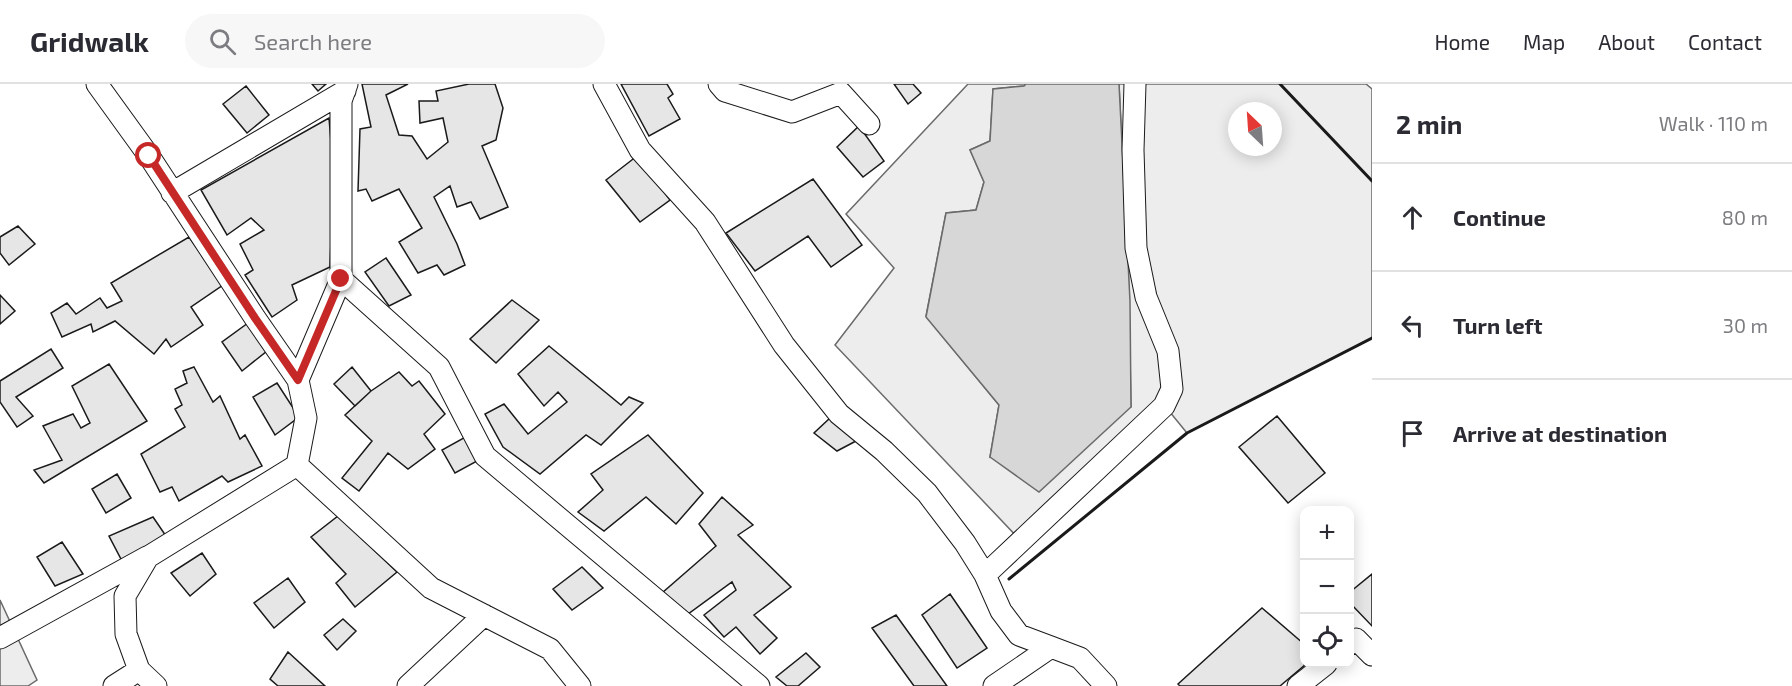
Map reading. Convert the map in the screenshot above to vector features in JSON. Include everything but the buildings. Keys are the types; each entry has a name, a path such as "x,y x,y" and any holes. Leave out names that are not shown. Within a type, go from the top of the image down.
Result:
{"street":[{"path":"0,638 148,557 297,465 306,418 298,380 149,156 97,84"},
{"path":"604,84 640,150 705,222 784,345 839,414 884,451 927,493 965,543 985,575 1001,611 1019,635 1080,658 1106,686"},
{"path":"719,84 725,91 792,112 841,93 869,124"},
{"path":"985,575 1164,406 1172,389 1167,351 1146,297 1136,248 1133,150 1135,84"},
{"path":"172,193 346,87"},
{"path":"298,380 341,279 340,101 346,87"},
{"path":"341,279 439,367 486,456 759,686"},
{"path":"297,465 431,588 550,649 580,686"},
{"path":"148,557 125,596 126,634 139,670 156,686"},
{"path":"408,686 484,615"},
{"path":"1354,641 1356,639 1372,655"},
{"path":"994,686 1051,647"},
{"path":"1298,686 1320,668"},
{"path":"114,686 139,670"}],"shaded area":[{"path":"968,84 1026,84 993,89 990,141 970,150 984,182 976,210 946,213 926,316 999,405 990,457 1131,407 1128,255 1169,347 1146,253 1134,157 1122,147 1119,84 1366,84 1372,89 1372,338 1187,433 1165,406 1021,541 835,345 894,268 846,214"},
{"path":"1026,84 1119,84 1130,301 1131,407 1039,492 990,457 999,405 926,317 946,213 976,210 984,182 970,150 990,141 993,89"},
{"path":"0,600 37,680 28,686 0,686"}],"wall":[{"path":"1280,84 1372,181"},
{"path":"1009,579 1187,433 1372,338"}],"route":[{"path":"149,156 298,380 341,279"}]}
